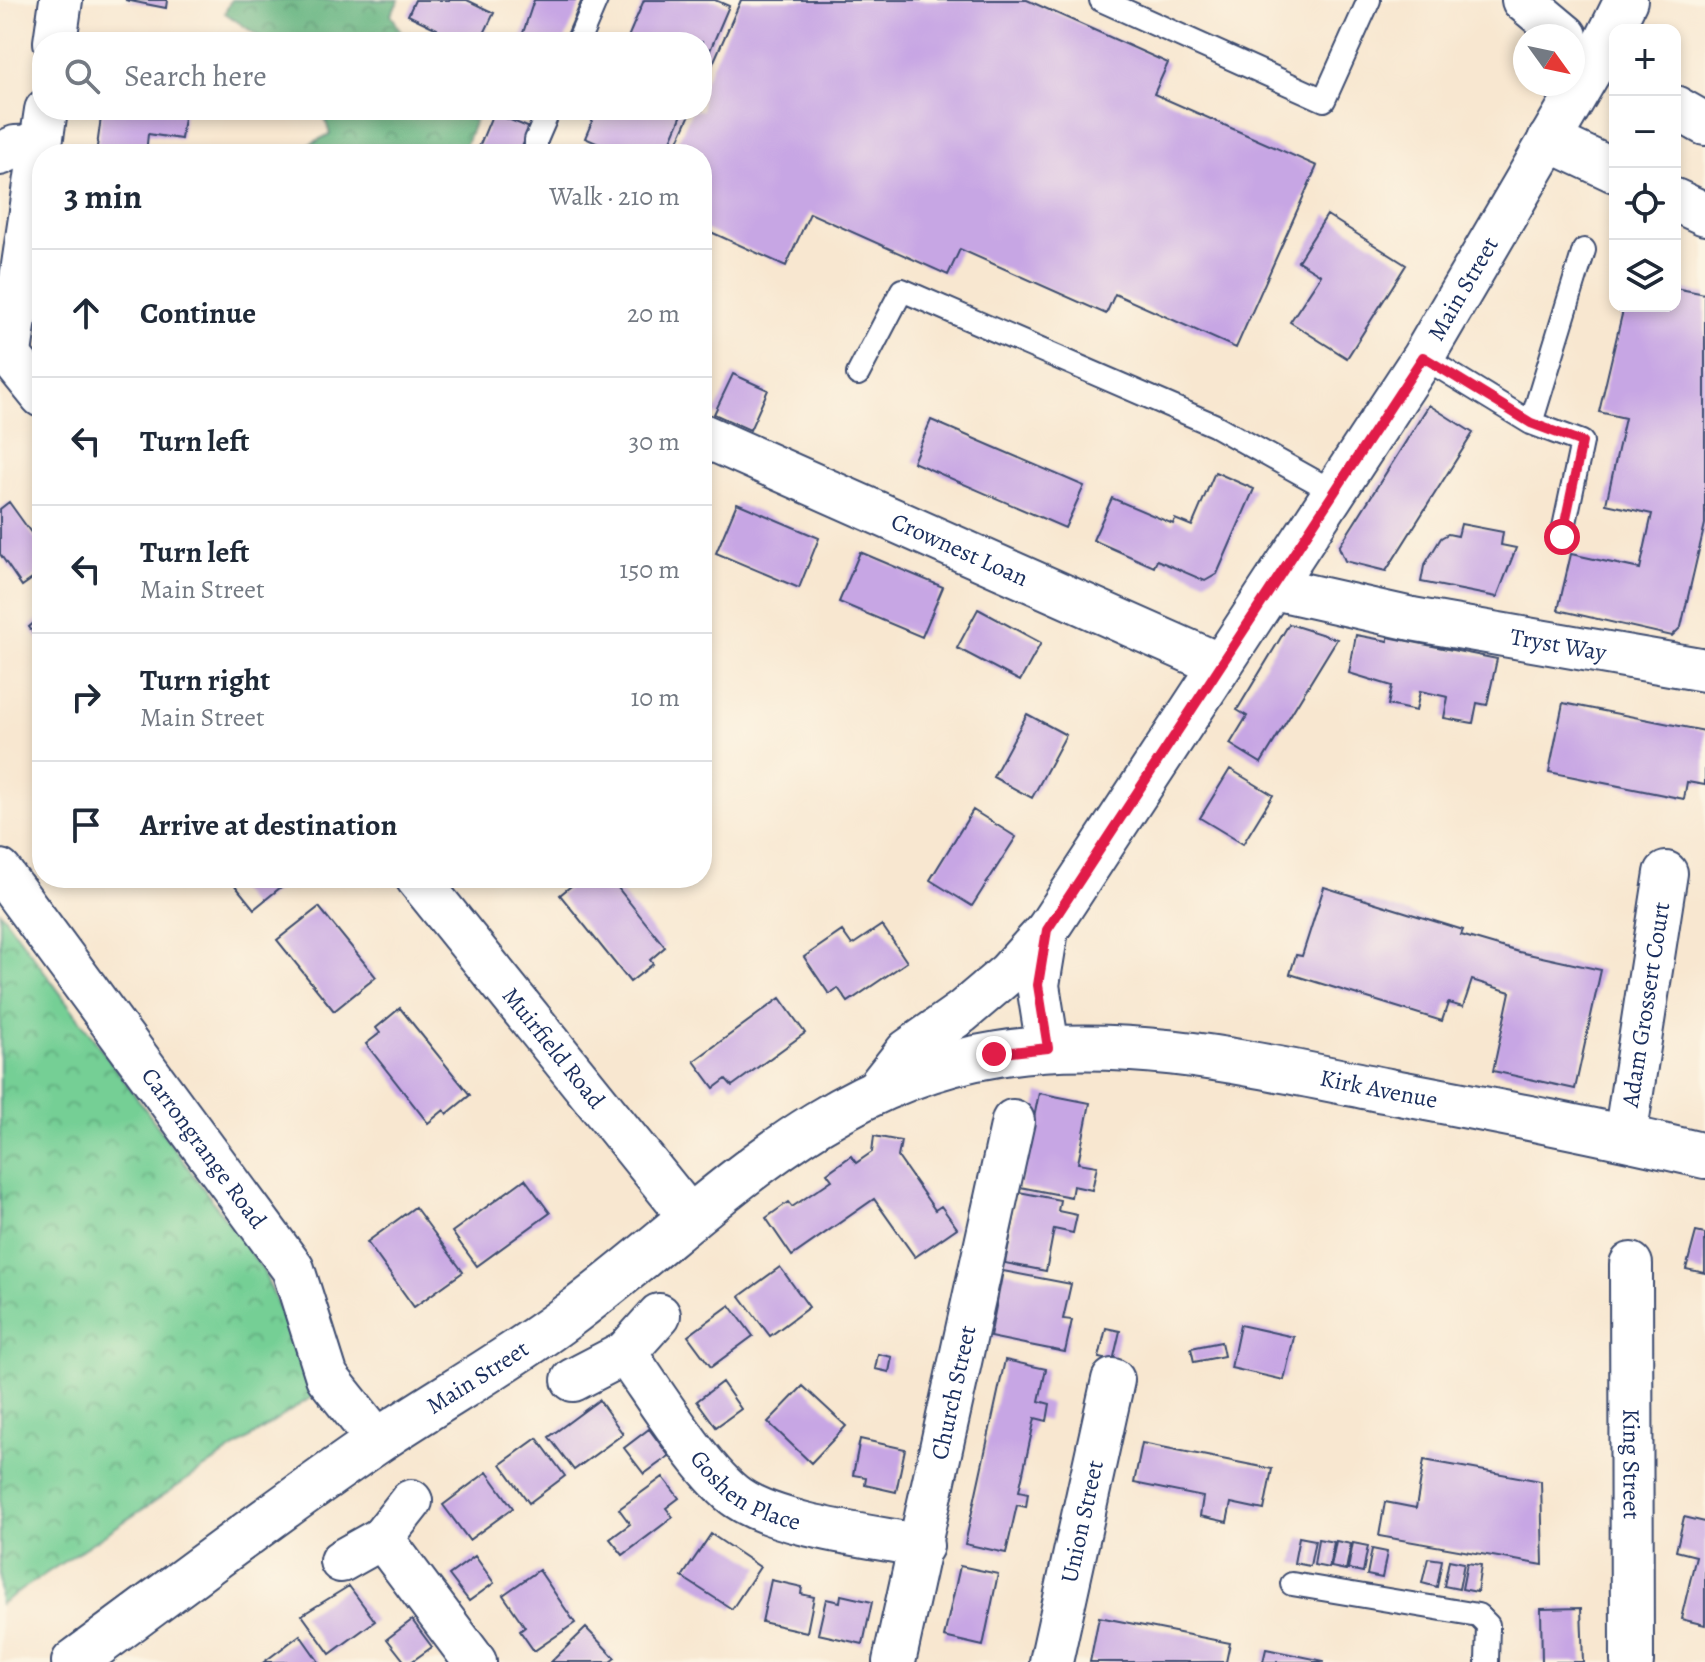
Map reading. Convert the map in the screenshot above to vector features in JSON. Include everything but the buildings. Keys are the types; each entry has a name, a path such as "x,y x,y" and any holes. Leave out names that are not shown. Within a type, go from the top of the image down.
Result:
{"street":[{"path":"56,32 61,0"},
{"path":"1523,0 1588,52"},
{"name":"Main Street","path":"878,1088 907,1051 962,1012 1008,973 1047,930 1218,664 1274,588 1423,357 1549,140 1588,52 1624,2"},
{"path":"1681,110 1705,124"},
{"path":"0,154 43,128"},
{"path":"1549,140 1609,168"},
{"path":"1681,203 1705,214"},
{"path":"32,264 5,348 32,383"},
{"name":"Crownest Loan","path":"712,439 1218,664"},
{"name":"Tryst Way","path":"1274,588 1412,619 1705,670"},
{"name":"Carrongrange Road","path":"0,871 293,1269 327,1377 378,1441"},
{"name":"Adam Grossert Court","path":"1625,1137 1666,873"},
{"name":"Muirfield Road","path":"425,888 689,1216"},
{"name":"Main Street","path":"74,1662 378,1441 565,1318 689,1216 823,1117 878,1088 950,1065 1048,1048 1038,985 1047,930"},
{"name":"Kirk Avenue","path":"1048,1048 1214,1057 1625,1137 1705,1156"},
{"name":"Church Street","path":"894,1662 922,1546 1013,1121"},
{"name":"King Street","path":"1631,1264 1632,1662"},
{"path":"573,1380 625,1353 659,1315"},
{"name":"Goshen Place","path":"625,1353 707,1466 736,1497 761,1511 922,1546"},
{"name":"Union Street","path":"1051,1662 1113,1380"},
{"path":"341,1561 382,1538 411,1501"},
{"path":"382,1538 475,1662"}],"lane":[{"path":"582,32 596,0"},
{"path":"1101,0 1324,100 1369,0"},
{"path":"536,144 545,120"},
{"path":"1531,423 1584,250"},
{"path":"858,374 902,290 1214,425 1336,493"},
{"path":"1423,357 1531,423 1582,442 1562,537"},
{"path":"1292,1584 1478,1615 1488,1625 1487,1662"}],"green space":[{"path":"231,0 399,0 391,14 401,32 253,32 225,13"},
{"path":"325,120 475,120 466,144 310,144 330,134"},
{"path":"0,911 263,1270 316,1394 0,1604"}],"route":[{"path":"994,1054 1048,1048 1038,985 1047,930 1218,664 1274,588 1423,357 1531,423 1582,442 1562,537"}]}
